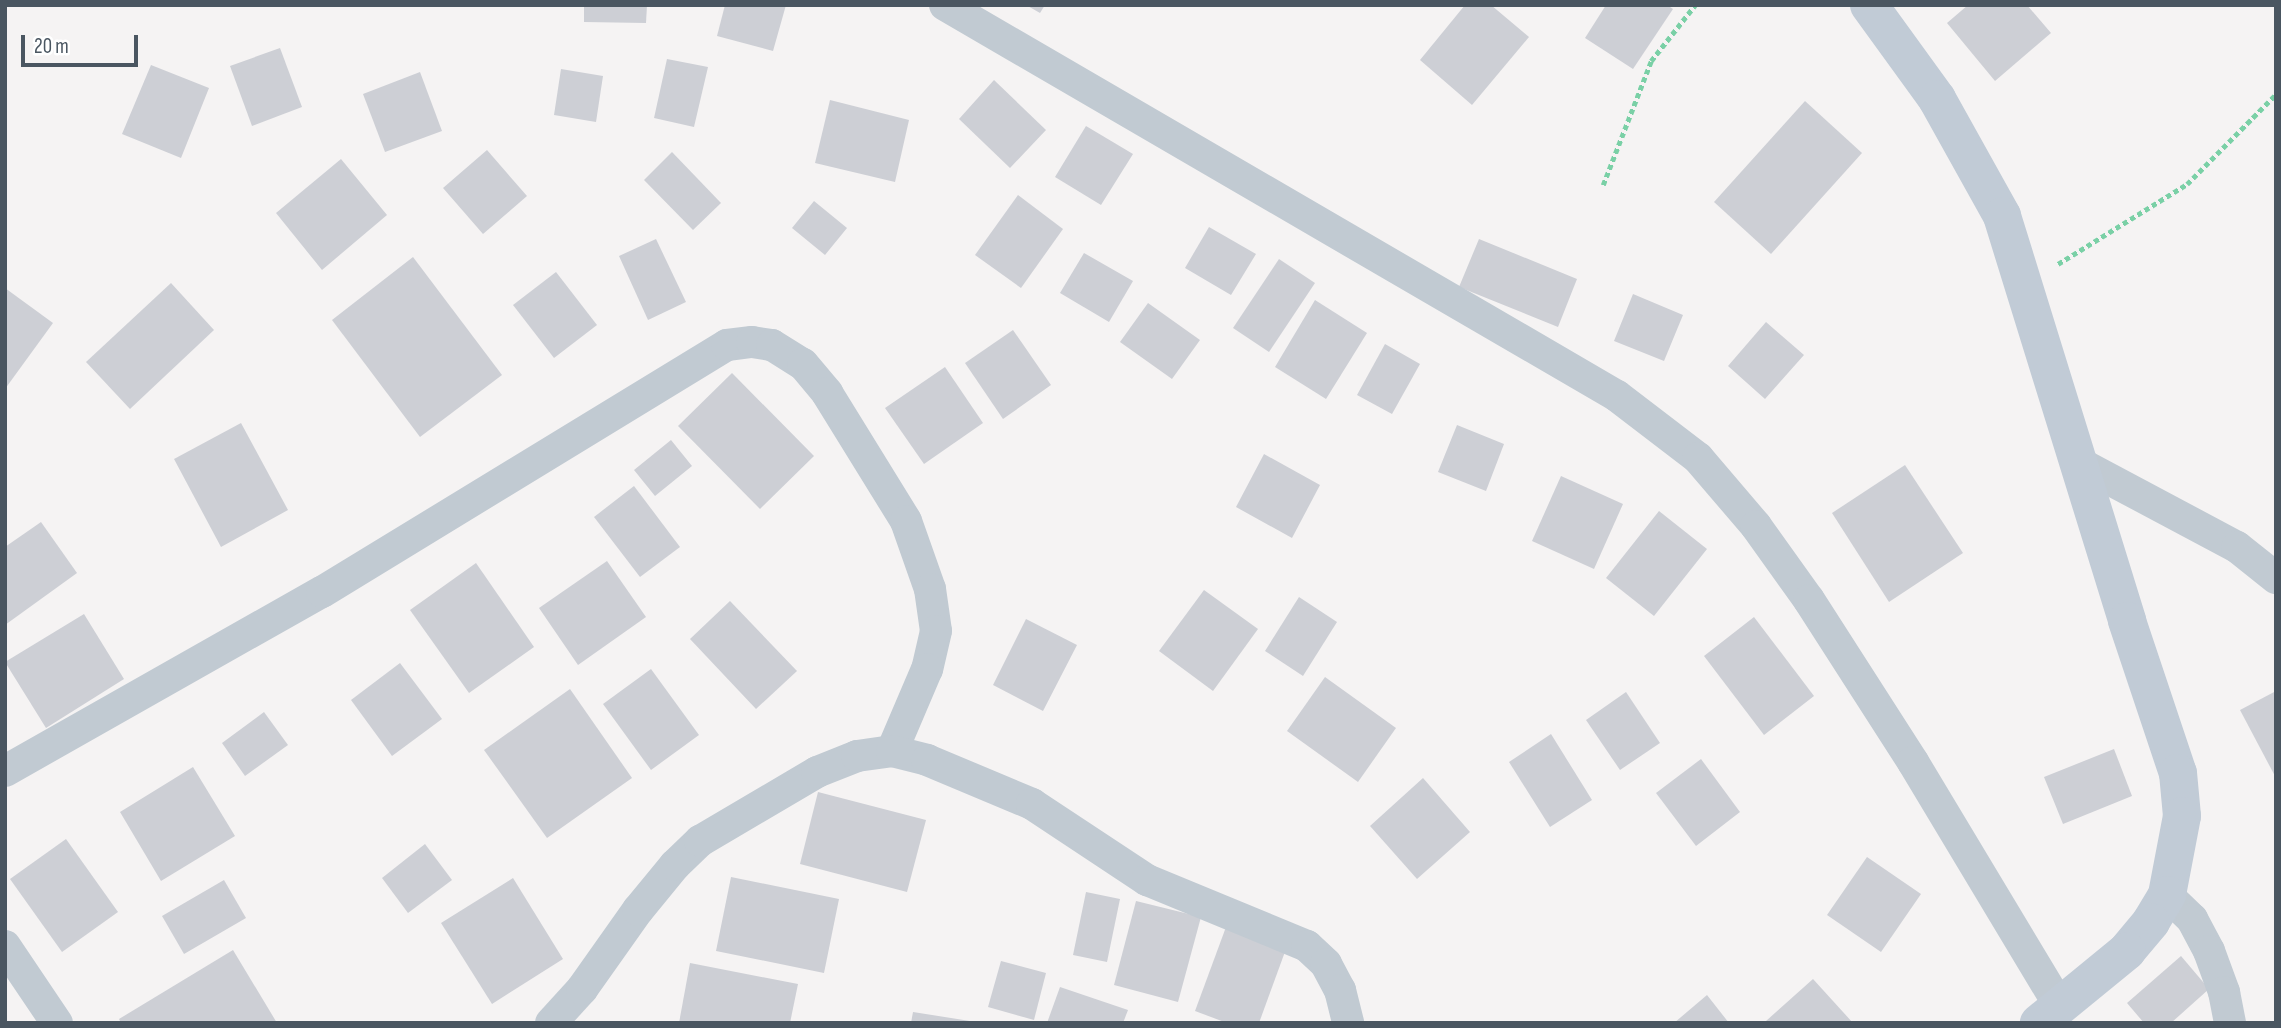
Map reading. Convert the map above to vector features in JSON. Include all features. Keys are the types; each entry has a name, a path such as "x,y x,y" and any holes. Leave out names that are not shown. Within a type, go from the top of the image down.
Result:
{"main road":[{"path":"1869,5 1937,99 1985,181 2001,216 2127,621 2178,773 2182,816 2167,895 2151,922 2127,951 2049,1014"}],"street":[{"path":"945,5 1617,396 1698,458 1756,526 1810,600 1913,762 2049,1014"},
{"path":"5,771 323,592 727,345 752,342 772,345 803,364 827,393 906,522 930,589 936,631 927,669 892,751"},
{"path":"2079,463 2237,547 2276,578"},
{"path":"551,1023 582,989 638,910 675,865 700,841 817,772 857,756 892,751 927,760 1032,804 1147,880 1307,946 1326,964 1340,990 1348,1023"},
{"path":"2167,895 2192,919 2209,951 2224,992 2230,1023"},
{"path":"5,946 57,1023"}],"path":[{"path":"1603,185 1651,61 1695,5"},
{"path":"2024,285 2187,184 2276,94"}],"building":[{"path":"584,5 647,5 646,23 584,22"},
{"path":"725,5 786,5 773,51 717,36"},
{"path":"1026,5 1045,5 1040,13"},
{"path":"1465,5 1491,5 1529,37 1472,105 1420,60"},
{"path":"1606,5 1667,5 1673,9 1633,69 1585,38"},
{"path":"1968,5 2027,5 2051,33 1995,81 1947,23"},
{"path":"280,48 302,107 252,126 230,66"},
{"path":"667,59 708,67 694,127 654,118"},
{"path":"151,65 209,88 181,158 122,134"},
{"path":"561,69 603,76 596,122 554,115"},
{"path":"420,72 442,131 385,152 363,94"},
{"path":"994,80 1046,130 1010,168 959,119"},
{"path":"830,100 909,120 895,182 815,163"},
{"path":"1805,101 1862,153 1771,254 1714,202"},
{"path":"1086,126 1133,154 1101,205 1055,177"},
{"path":"487,150 527,196 483,234 443,188"},
{"path":"672,152 721,203 693,230 644,180"},
{"path":"341,159 387,215 322,270 276,213"},
{"path":"1018,195 1063,229 1021,288 975,255"},
{"path":"814,201 847,228 825,255 792,228"},
{"path":"1209,227 1256,254 1231,295 1185,268"},
{"path":"656,239 686,302 648,320 619,256"},
{"path":"1479,239 1577,279 1558,327 1459,287"},
{"path":"1084,253 1133,281 1109,322 1060,293"},
{"path":"413,257 502,375 420,437 332,320"},
{"path":"1279,259 1315,283 1269,352 1233,328"},
{"path":"556,272 597,325 554,358 513,305"},
{"path":"171,283 214,330 130,409 86,362"},
{"path":"5,288 53,323 5,389"},
{"path":"1633,294 1683,315 1664,361 1614,341"},
{"path":"1315,300 1367,333 1326,399 1275,367"},
{"path":"1148,303 1200,340 1172,379 1120,342"},
{"path":"1766,322 1804,355 1765,399 1728,366"},
{"path":"1013,330 1051,385 1003,419 965,363"},
{"path":"1385,344 1420,364 1392,414 1357,395"},
{"path":"945,367 983,423 924,464 885,408"},
{"path":"732,373 814,456 760,509 678,426"},
{"path":"241,423 288,510 221,547 174,459"},
{"path":"1457,425 1504,444 1486,491 1438,472"},
{"path":"671,440 692,466 655,496 634,470"},
{"path":"1264,454 1320,485 1292,538 1236,507"},
{"path":"1905,465 1963,553 1889,602 1832,513"},
{"path":"1561,476 1623,504 1594,569 1532,541"},
{"path":"634,486 680,547 640,577 594,517"},
{"path":"1659,511 1707,549 1654,616 1606,578"},
{"path":"41,522 77,573 5,625 5,547"},
{"path":"607,561 646,617 578,665 539,608"},
{"path":"476,563 534,647 469,693 410,610"},
{"path":"1204,590 1258,629 1213,691 1159,651"},
{"path":"1299,597 1337,622 1303,676 1265,651"},
{"path":"730,601 797,671 756,709 690,639"},
{"path":"84,614 124,679 46,728 5,662"},
{"path":"1754,617 1814,696 1764,735 1704,656"},
{"path":"1026,619 1077,645 1043,711 993,685"},
{"path":"400,663 442,719 392,756 351,700"},
{"path":"651,669 699,735 651,770 603,704"},
{"path":"1325,677 1396,728 1358,782 1287,731"},
{"path":"570,689 632,778 547,838 484,750"},
{"path":"2276,691 2276,778 2240,710"},
{"path":"1626,692 1660,743 1620,770 1586,720"},
{"path":"264,712 288,745 245,776 222,743"},
{"path":"1551,734 1592,800 1550,827 1509,762"},
{"path":"2114,749 2132,796 2063,824 2044,777"},
{"path":"1701,759 1740,812 1696,846 1656,793"},
{"path":"193,767 235,836 161,881 120,812"},
{"path":"1423,778 1470,832 1417,879 1370,826"},
{"path":"818,792 926,820 907,892 800,864"},
{"path":"66,839 118,912 62,952 10,879"},
{"path":"425,844 452,880 408,913 382,878"},
{"path":"1867,857 1921,894 1881,952 1827,915"},
{"path":"731,877 839,899 824,973 716,951"},
{"path":"513,878 563,959 492,1004 441,923"},
{"path":"224,880 246,918 184,954 162,916"},
{"path":"1086,892 1120,899 1107,962 1073,955"},
{"path":"1136,901 1201,917 1178,1002 1114,985"},
{"path":"1226,927 1286,949 1259,1023 1227,1023 1195,1011"},
{"path":"233,950 277,1023 121,1023 119,1019"},
{"path":"2181,956 2209,989 2171,1023 2144,1023 2127,1003"},
{"path":"1001,961 1046,973 1034,1020 988,1007"},
{"path":"690,963 798,984 790,1023 679,1023"},
{"path":"1813,979 1853,1023 1766,1021"},
{"path":"1060,987 1128,1010 1123,1023 1047,1023"},
{"path":"1707,995 1729,1023 1674,1023"},
{"path":"913,1012 970,1021 970,1023 911,1023"}]}
